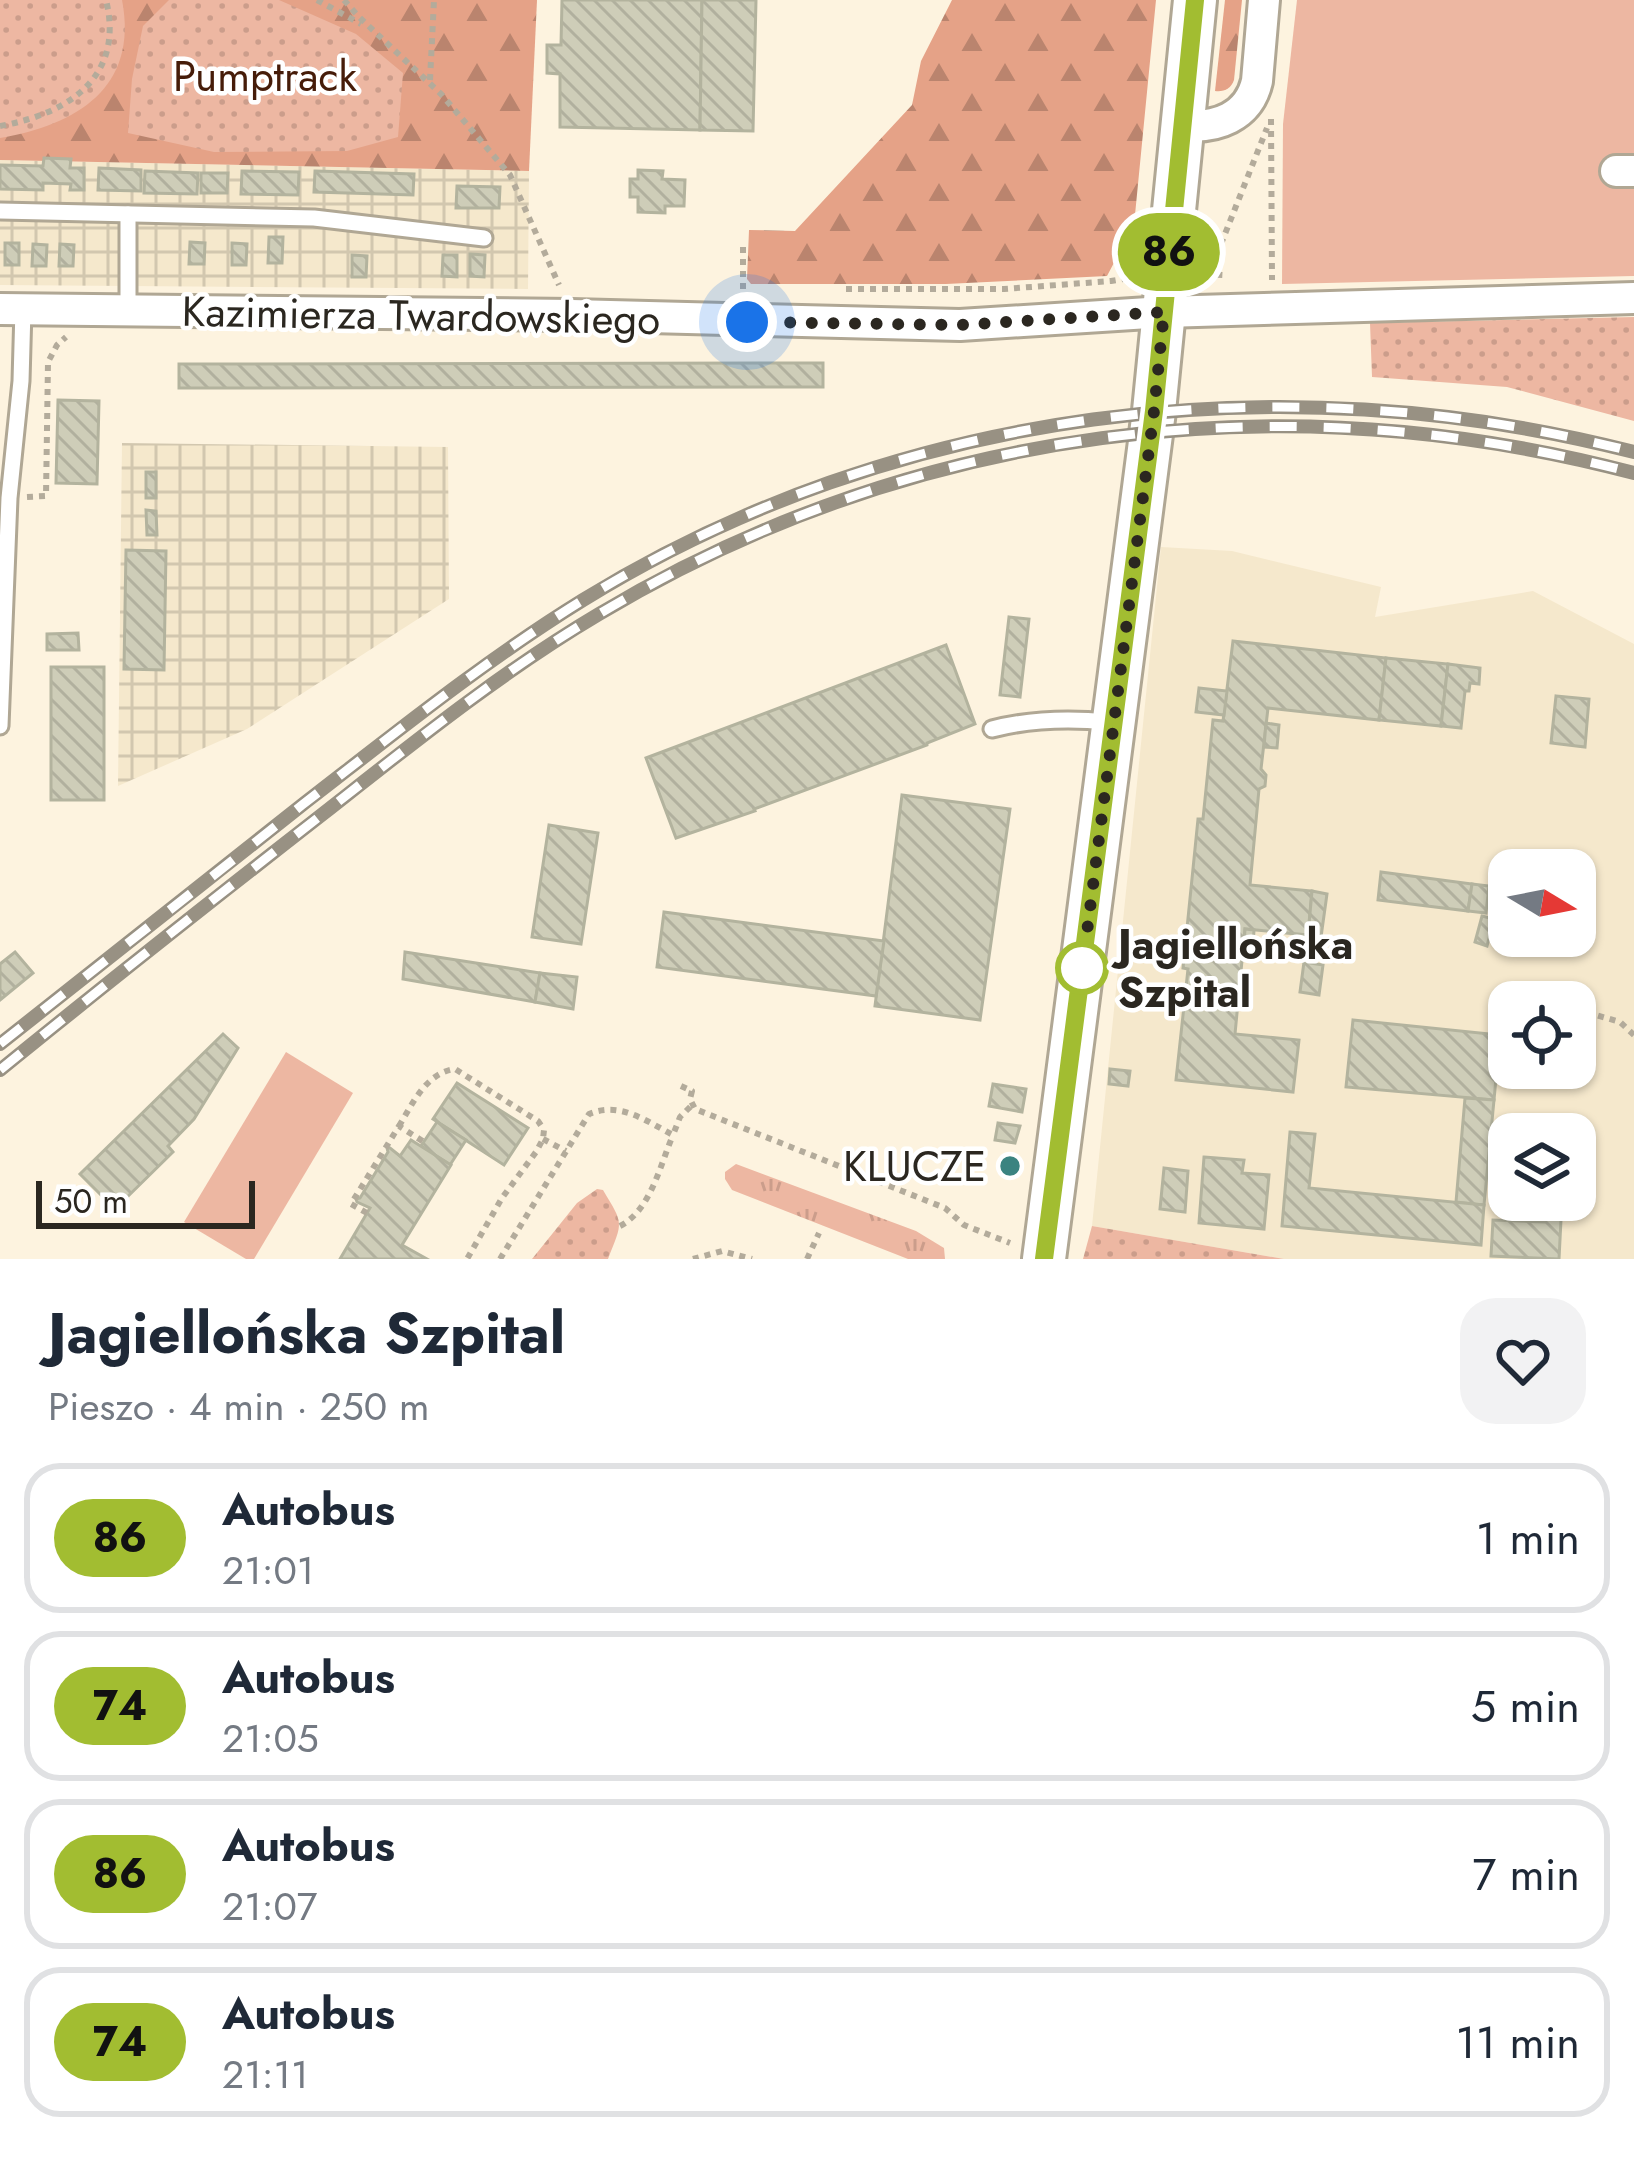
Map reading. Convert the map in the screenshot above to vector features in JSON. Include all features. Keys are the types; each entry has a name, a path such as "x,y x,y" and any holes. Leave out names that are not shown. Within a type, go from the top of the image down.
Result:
{"street":[{"path":"1032,1250 1115,722 1157,386 1195,0"},
{"path":"1182,125 1212,125 1234,116 1254,94 1264,0"},
{"name":"Kazimierza Twardowskiego","path":"11,309 960,325 1164,312 1634,298"}],"lane":[{"path":"0,211 314,218 484,238"},
{"path":"128,214 128,310"},
{"path":"0,726 4,498 21,381 11,309"},
{"path":"992,729 1055,718 1115,722"}],"path":[{"path":"0,126 44,115 89,86 110,41 106,0"},
{"path":"316,0 376,33"},
{"path":"344,0 430,82 510,176 572,315"},
{"path":"430,82 434,0"},
{"path":"1271,116 1273,290"},
{"path":"1192,242 1221,244 1221,293"},
{"path":"743,245 742,289 748,289"},
{"path":"833,290 1004,289 1111,281"},
{"path":"4,498 46,496 48,362 57,345 74,331"},
{"path":"1596,1015 1620,1022 1634,1035"},
{"path":"368,1213 351,1204 431,1078 455,1069 538,1121 544,1130 536,1153 502,1198 467,1259"},
{"path":"620,1226 644,1202 680,1117 691,1105 692,1091 681,1086"},
{"path":"691,1105 945,1208 964,1226 1032,1250"},
{"path":"500,1259 589,1114 605,1108 638,1116 673,1135"},
{"path":"399,1126 424,1142"},
{"path":"543,1139 566,1151"},
{"path":"807,1259 819,1233"},
{"path":"693,1259 722,1251 752,1259"}],"shaded area":[{"path":"0,160 529,171 528,289 0,285"},
{"path":"122,443 448,447 449,599 247,729 118,786"},
{"path":"1161,547 1232,551 1381,587 1375,617 1533,591 1634,644 1634,1259 1284,1259 1092,1226"}],"green space":[{"path":"0,0 537,0 529,171 0,160"},
{"path":"0,0 122,0 125,31 121,57 96,97 54,123 0,138"},
{"name":"Pumptrack","path":"169,0 279,0 356,34 403,73 398,137 347,151 214,152 128,133 143,26"},
{"path":"952,0 1156,0 1134,225 1107,276 946,284 751,284 747,279 749,230 795,231 912,105 921,61"},
{"path":"1225,0 1242,0 1234,80 1227,89 1215,91"},
{"path":"1297,0 1634,0 1634,276 1282,284 1283,124"},
{"path":"1634,317 1634,421 1507,387 1372,377 1370,323"},
{"path":"286,1052 353,1093 254,1259 246,1259 184,1222"},
{"path":"736,1164 916,1231 944,1248 945,1259 908,1259 732,1190 725,1172"},
{"path":"603,1190 619,1223 608,1259 532,1259 577,1203"},
{"path":"1092,1226 1284,1259 1083,1259"}],"building":[{"path":"562,0 702,0 700,130 560,127 560,74 547,73 547,45 561,45"},
{"path":"702,0 756,0 753,131 700,130"},
{"path":"44,158 71,159 70,168 84,168 84,190 70,190 71,184 43,183 43,190 0,189 0,165 43,166"},
{"path":"99,168 141,170 141,191 98,190"},
{"path":"638,170 663,171 662,179 685,180 684,206 665,206 665,213 638,212 638,197 630,197 630,179 638,179"},
{"path":"145,171 198,173 197,194 144,193"},
{"path":"242,171 299,172 298,195 241,194"},
{"path":"315,171 414,174 413,195 314,192"},
{"path":"201,173 228,173 227,193 201,193"},
{"path":"457,186 500,187 499,208 456,208"},
{"path":"269,237 283,237 282,263 268,263"},
{"path":"190,242 205,243 204,264 189,264"},
{"path":"5,243 19,243 19,265 5,265"},
{"path":"232,243 247,244 246,265 232,265"},
{"path":"33,244 47,245 46,266 32,266"},
{"path":"60,244 74,245 73,266 59,266"},
{"path":"470,254 485,255 484,277 470,276"},
{"path":"352,255 367,256 366,277 352,277"},
{"path":"443,255 457,255 457,277 442,276"},
{"path":"823,363 823,387 179,388 179,364"},
{"path":"58,400 99,401 97,484 56,483"},
{"path":"146,472 156,472 156,498 146,498"},
{"path":"146,510 156,511 157,535 147,535"},
{"path":"126,550 166,551 164,670 124,669"},
{"path":"1009,617 1029,619 1020,697 1000,695"},
{"path":"78,633 79,650 47,650 47,634"},
{"path":"1233,641 1386,658 1379,720 1268,708 1261,769 1265,786 1259,789 1250,885 1312,891 1308,935 1245,929 1235,1034 1299,1040 1293,1092 1176,1080 1198,819 1203,819 1213,720 1223,721"},
{"path":"946,645 975,724 676,838 646,758"},
{"path":"1386,658 1448,664 1441,726 1379,720"},
{"path":"1448,664 1480,668 1479,684 1470,683 1465,691 1461,728 1441,726"},
{"path":"51,667 104,667 104,800 51,800"},
{"path":"1199,688 1227,691 1224,715 1196,712"},
{"path":"1556,696 1589,699 1585,747 1551,743"},
{"path":"1266,723 1279,725 1277,748 1264,747"},
{"path":"902,795 1010,809 980,1020 875,1006"},
{"path":"549,825 598,833 581,944 532,937"},
{"path":"1381,872 1472,884 1468,911 1378,900"},
{"path":"1472,884 1488,886 1486,913 1468,911"},
{"path":"1312,891 1327,894 1321,937 1308,935"},
{"path":"664,912 884,941 876,996 657,967"},
{"path":"1482,916 1488,918 1487,946 1475,942"},
{"path":"1245,929 1254,930 1253,945 1244,944"},
{"path":"15,952 33,973 0,1000 0,964"},
{"path":"405,952 540,973 535,1002 403,979"},
{"path":"1304,962 1323,965 1319,995 1300,992"},
{"path":"540,973 577,977 573,1009 535,1002"},
{"path":"1353,1020 1488,1034 1488,1089 1495,1089 1494,1100 1346,1087"},
{"path":"223,1034 238,1048 194,1119 168,1146 173,1152 115,1209 80,1174"},
{"path":"1110,1069 1130,1071 1128,1086 1109,1084"},
{"path":"457,1083 528,1128 504,1165 433,1119"},
{"path":"993,1084 1026,1089 1022,1112 989,1106"},
{"path":"1465,1098 1494,1100 1493,1113 1488,1113 1484,1205 1456,1202"},
{"path":"437,1122 466,1140 450,1165 421,1146"},
{"path":"998,1123 1020,1126 1015,1143 995,1140"},
{"path":"1290,1132 1315,1134 1309,1188 1484,1205 1481,1245 1282,1226"},
{"path":"411,1140 451,1165 402,1245 427,1259 340,1259 370,1208 356,1199 387,1148 400,1156"},
{"name":"KLUCZE","path":"1004,1156 1019,1159 1016,1175 1001,1173"},
{"path":"1204,1157 1244,1160 1242,1173 1269,1175 1264,1229 1199,1223"},
{"path":"1164,1168 1188,1171 1185,1212 1160,1209"},
{"path":"1493,1221 1561,1221 1559,1259 1491,1256"}],"railway":[{"path":"0,1044 405,725 546,623 704,534 829,483 960,444 1093,420 1228,408 1364,410 1500,424 1634,452"},
{"path":"0,1070 391,761 527,660 599,614 719,550 844,500 972,462 1102,438 1234,427 1367,429 1501,445 1634,473"}],"bus line":[{"name":"86","path":"1044,1259 1154,411 1195,0"}],"place":[{"name":"Jagiellońska Szpital","path":"1082,968"},
{"name":"KLUCZE","path":"1010,1166"}],"route":[{"path":"747,322 960,325 1164,312 1082,968"}]}
